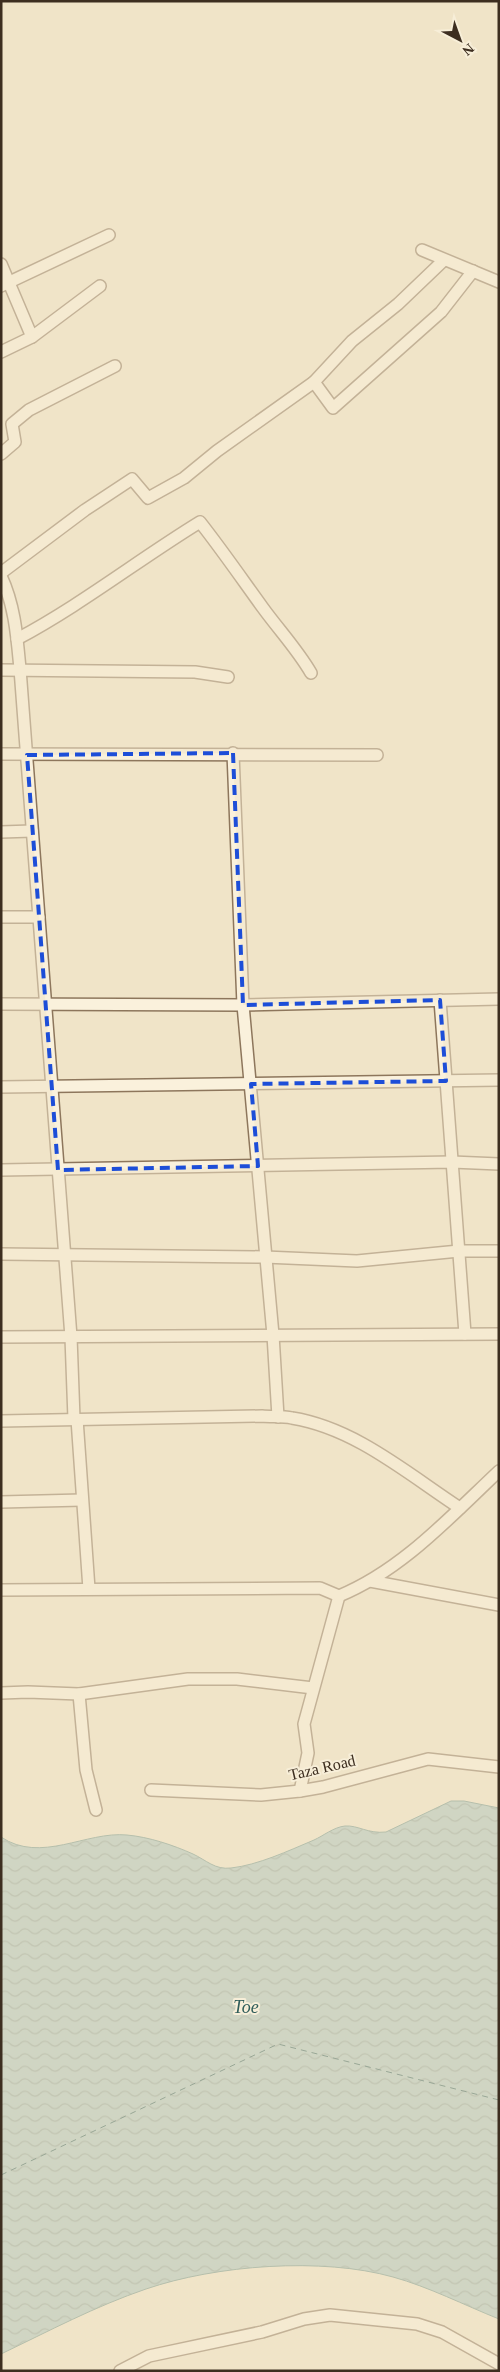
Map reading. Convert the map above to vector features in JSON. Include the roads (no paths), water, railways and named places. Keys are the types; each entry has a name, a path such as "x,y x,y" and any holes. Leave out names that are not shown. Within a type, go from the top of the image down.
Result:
{"street":[{"path":"6,284 109,235"},
{"path":"422,250 499,282"},
{"path":"89,1589 77,1419 74,1419 71,1337 20,670 14,613 4,588 1,574 85,510 132,479 148,498 184,478 217,451 314,382 352,340 398,304 444,260"},
{"path":"1,264 6,284 32,337"},
{"path":"314,382 333,408 441,312 473,272"},
{"path":"1,352 32,337 100,286"},
{"path":"1,454 15,442 12,424 29,410 115,366"},
{"path":"17,640 59,617 145,556 200,522 232,562 264,609 296,648 311,673"},
{"path":"1,670 195,672 228,677"},
{"path":"233,753 243,1005 273,1336 278,1417"},
{"path":"1,754 233,753 377,755"},
{"path":"1,832 32,831"},
{"path":"1,917 39,917"},
{"path":"1,1004 243,1005 499,999"},
{"path":"440,1000 465,1334"},
{"path":"1,1087 499,1080"},
{"path":"1,1170 452,1162 499,1164"},
{"path":"1,1254 265,1256 357,1262 459,1251 499,1251"},
{"path":"1,1337 499,1334"},
{"path":"1,1421 293,1418 332,1430 364,1445 460,1508"},
{"path":"1,1590 320,1588 339,1596 370,1582 404,1559 499,1471"},
{"path":"1,1502 82,1500"},
{"path":"370,1582 499,1605"},
{"path":"300,1791 308,1753 304,1724 339,1596"},
{"path":"1,1693 79,1694 188,1679 237,1680 313,1688"},
{"path":"79,1694 86,1770 96,1810"},
{"name":"Taza Road","path":"150,1790 261,1794 300,1791 323,1787 428,1759 499,1768"},
{"path":"120,2371 149,2356 262,2332 304,2320 330,2316 417,2324 442,2332 499,2364"}],"water":[{"name":"Toe","path":"451,1801 464,1801 499,1808 499,2319 433,2291 393,2277 334,2267 269,2266 204,2274 146,2289 91,2311 1,2354 1,1837 16,1845 32,1848 64,1845 111,1835 135,1836 193,1854 220,1868 231,1868 273,1857 345,1826 374,1832 386,1832"}]}
